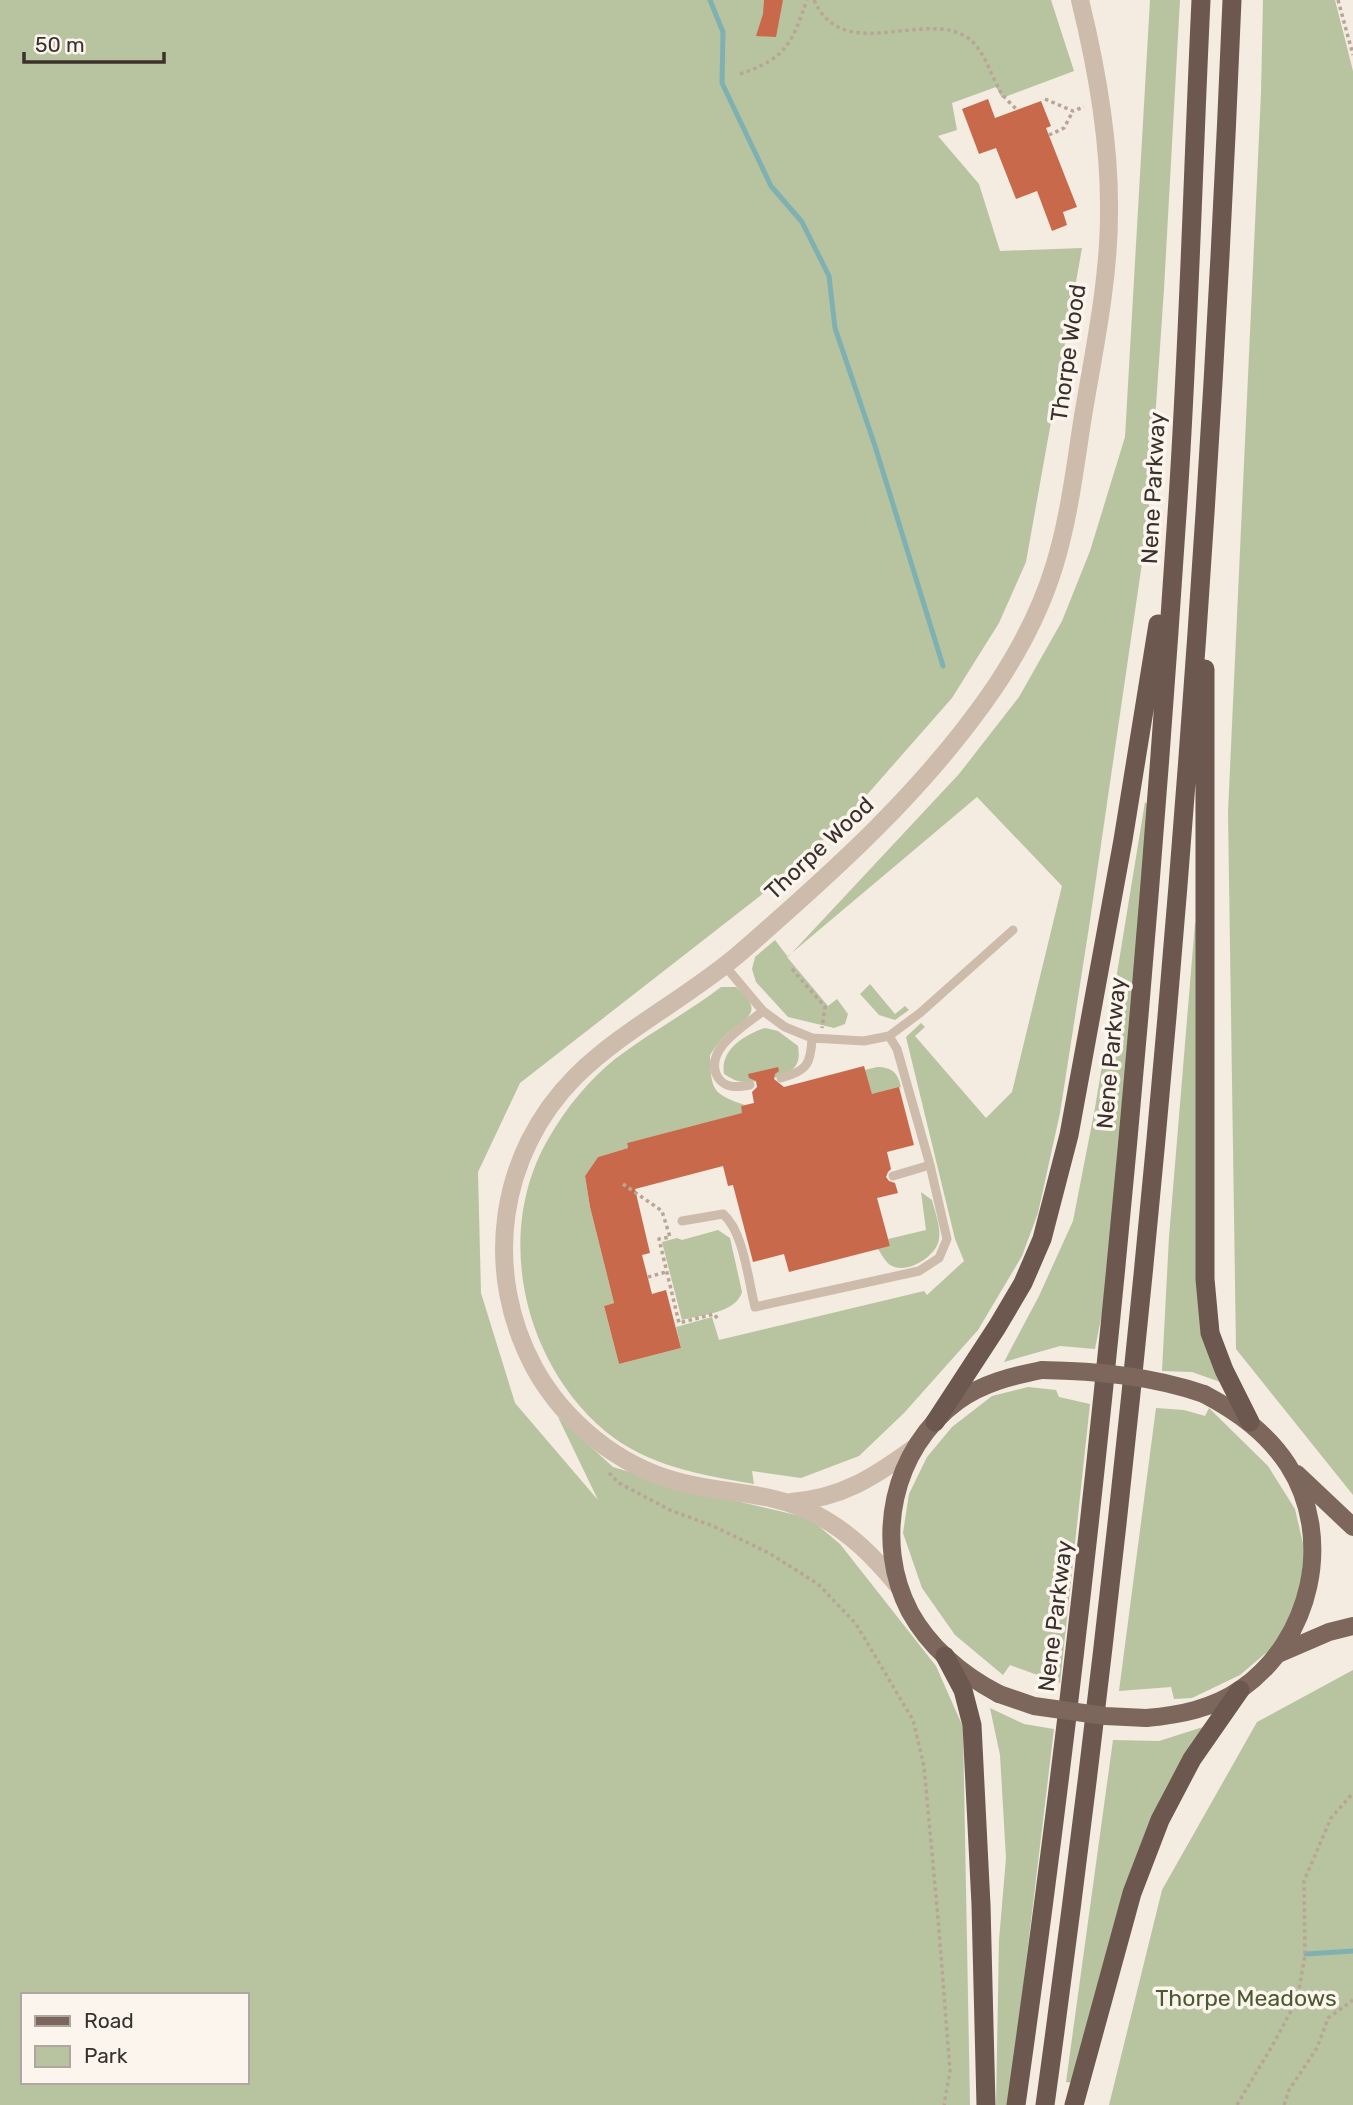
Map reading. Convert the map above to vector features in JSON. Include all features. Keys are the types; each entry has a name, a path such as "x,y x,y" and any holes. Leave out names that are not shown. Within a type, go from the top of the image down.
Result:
{"highway":[{"name":"Nene Parkway","path":"1016,2105 1045,1899 1094,1490 1141,1000 1179,494 1201,0"},
{"path":"1045,2105 1071,1917 1124,1468 1169,1005 1222,243 1232,0"},
{"path":"935,1422 1004,1316 1023,1283 1042,1239 1069,1135 1123,840 1179,494"},
{"path":"1205,507 1205,1279 1210,1333 1224,1370 1250,1422"},
{"path":"945,1656 963,1690 972,1725 981,1905 986,2105"},
{"path":"1074,2105 1132,1893 1160,1820 1192,1759 1240,1690"}],"main road":[{"path":"1289,1467 1303,1497 1311,1529 1312,1562 1307,1595 1296,1626 1278,1654 1261,1673 1240,1690 1211,1705 1189,1712 1146,1718 1105,1716 1034,1706 999,1694 970,1678 926,1636 899,1587 891,1540 891,1516 900,1481 914,1448 935,1422 957,1402 984,1386 1012,1376 1042,1370 1083,1371 1172,1383 1204,1394 1250,1422 1271,1443 1289,1467 1353,1527"},
{"path":"1278,1654 1329,1632 1353,1626"}],"street":[{"name":"Thorpe Wood","path":"899,1587 871,1554 813,1512 784,1502 676,1481 643,1469 612,1452 583,1429 550,1392 520,1339 510,1306 504,1270 503,1238 508,1200 520,1161 535,1128 554,1101 578,1074 605,1051 725,966 822,881 906,799 995,685 1030,625 1053,570 1067,516 1102,298 1109,214 1100,102 1090,38 1080,0"},
{"name":"Thorpe Wood","path":"784,1502 814,1500 842,1492 876,1476 914,1448"}],"lane":[{"path":"725,966 763,1011 785,1027 816,1038 864,1041 889,1036 920,1013 1013,930"},
{"path":"750,1086 735,1087 723,1084 716,1074 714,1062 720,1048 763,1011"},
{"path":"682,1221 723,1214 731,1221 755,1307 919,1271 940,1258 947,1239 930,1165 898,1049 889,1036"},
{"path":"781,1078 793,1075 808,1064 816,1038"},
{"path":"893,1176 930,1165"}],"path":[{"path":"740,74 759,68 789,46 807,0"},
{"path":"814,0 818,10 838,27 857,33 947,29 968,38 1003,95 1017,110"},
{"path":"1338,0 1353,55"},
{"path":"1045,99 1073,111 1100,102"},
{"path":"1049,135 1064,128 1073,111"},
{"path":"793,969 825,1007 816,1038"},
{"path":"623,1184 662,1211 670,1237 659,1239 680,1323 714,1314 718,1319"},
{"path":"648,1277 666,1272"},
{"path":"609,1473 619,1483 670,1510 713,1526 769,1553 818,1584 856,1624 913,1720 924,1766 940,1943 950,2071 944,2105"},
{"path":"1237,2105 1297,2000 1305,1955 1304,1881 1331,1818 1353,1793"},
{"path":"1284,2105 1289,2090 1317,2048 1328,2018 1353,2000"}],"green space":[{"path":"0,0 1051,0 1074,71 1002,98 996,87 952,103 957,130 938,136 979,184 1000,251 1082,248 1026,562 999,623 952,698 843,822 760,896 520,1083 478,1172 481,1293 515,1403 598,1500 558,1417 613,1467 690,1490 809,1518 840,1544 936,1666 963,1727 970,2105 0,2105"},
{"path":"1150,0 1180,0 1148,522 1060,1113 1038,1213 1022,1256 978,1330 904,1413 859,1456 801,1478 752,1471 754,1484 675,1467 621,1443 576,1402 553,1369 536,1332 525,1292 520,1252 523,1212 533,1173 550,1136 579,1094 615,1059 721,987 736,987 746,996 751,1010 715,1048 710,1055 710,1067 713,1083 720,1094 745,1105 741,1106 743,1116 736,1115 627,1143 628,1148 598,1157 585,1176 614,1303 604,1306 619,1364 681,1348 676,1327 712,1317 719,1340 924,1291 927,1295 964,1261 955,1239 906,1037 921,1023 925,1027 915,1036 986,1118 1012,1092 1062,886 977,797 792,953 959,774 1019,697 1062,621 1090,551 1125,437"},
{"path":"1263,0 1335,0 1353,71 1353,1495 1236,1349 1228,812"},
{"path":"1145,802 1151,807 1106,1293 1095,1349 1060,1346 1004,1362 1039,1296 1073,1221 1095,1108"},
{"path":"1195,923 1201,923 1199,1169 1226,1384 1192,1372 1162,1371 1169,1237"},
{"path":"775,940 828,1006 837,999 848,1014 845,1024 834,1028 788,1017 756,982 752,969 755,957"},
{"path":"870,984 895,1014 905,1006 909,1010 895,1020 879,1015 860,994"},
{"path":"765,1028 778,1031 798,1046 799,1055 794,1068 778,1077 750,1082 736,1081 724,1074 726,1058 735,1045"},
{"path":"877,1067 894,1072 901,1087 872,1095 865,1070"},
{"path":"921,1192 932,1200 939,1230 937,1245 921,1262 906,1268 892,1266 878,1249 890,1246 888,1239 926,1230"},
{"path":"718,1230 730,1238 742,1292 733,1305 725,1309 682,1320 662,1242 677,1238 682,1240"},
{"path":"1028,1387 1056,1390 1059,1397 1090,1404 1060,1683 1010,1665 1003,1675 955,1635 922,1588 903,1533 909,1494 927,1457 952,1427 992,1396"},
{"path":"1156,1408 1184,1410 1205,1416 1209,1408 1268,1466 1295,1509 1304,1548 1300,1599 1274,1646 1240,1675 1192,1698 1174,1699 1171,1687 1119,1691"},
{"name":"Thorpe Meadows","path":"1353,1670 1353,2105 1109,2105 1162,1890 1257,1722"},
{"path":"990,1708 1024,1724 1054,1729 1009,2105 996,2105 999,1940 1006,1858 1000,1755"},
{"path":"1203,1727 1148,1826 1076,2083 1066,2082 1113,1740 1159,1741"}],"building":[{"path":"764,0 783,0 776,37 756,36"},
{"path":"988,99 995,118 1041,101 1051,126 1046,128 1077,207 1063,212 1067,225 1052,231 1037,191 1016,199 996,148 979,154 962,109"},
{"path":"864,1066 872,1094 899,1087 914,1145 887,1152 891,1169 886,1177 895,1183 898,1193 877,1198 890,1246 789,1272 784,1254 753,1262 733,1185 728,1186 723,1166 635,1189 650,1253 642,1255 652,1294 666,1290 681,1348 619,1364 604,1306 614,1303 585,1176 598,1157 628,1148 627,1143 742,1113 741,1106 754,1103 752,1092 757,1087 756,1081 749,1078 748,1074 778,1067 779,1071 774,1079 784,1087"}],"waterway":[{"path":"710,0 723,32 722,83 771,186 802,222 829,276 835,328 875,446 943,666"},
{"path":"1306,1954 1353,1951"}]}
